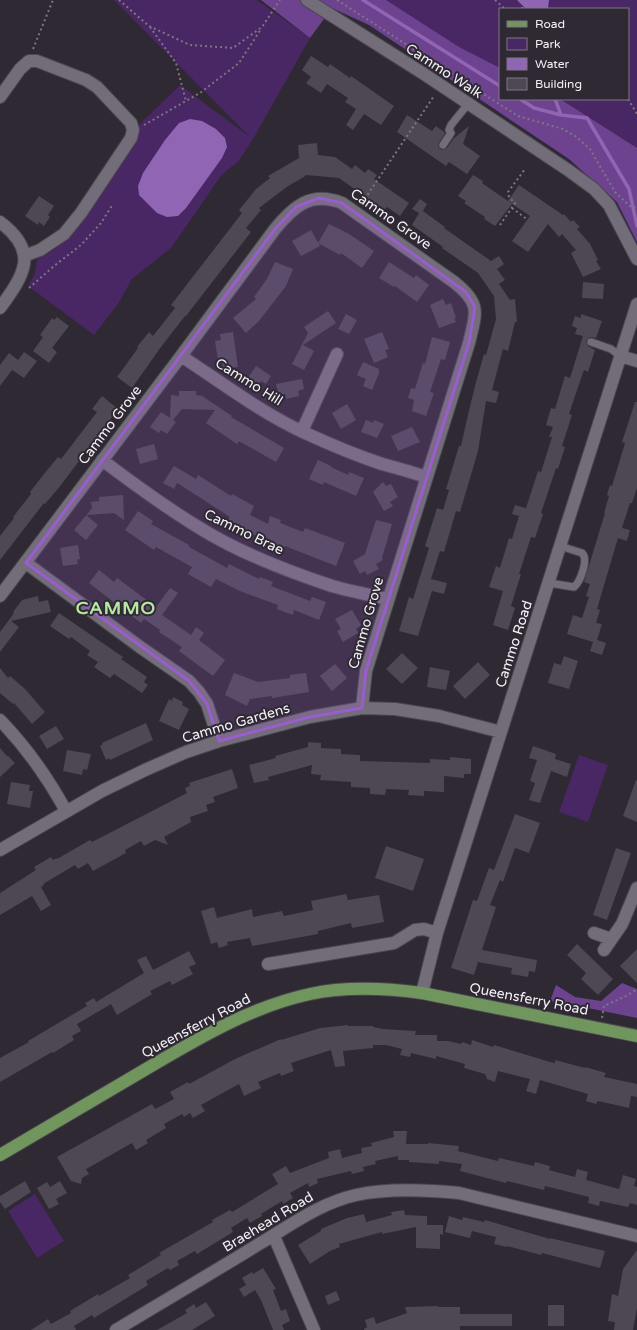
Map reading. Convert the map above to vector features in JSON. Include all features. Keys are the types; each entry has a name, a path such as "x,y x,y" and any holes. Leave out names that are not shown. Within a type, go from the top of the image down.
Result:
{"main road":[{"name":"Queensferry Road","path":"0,1155 215,1030 262,1008 303,996 334,990 390,989 422,993 637,1036"}],"street":[{"name":"Cammo Walk","path":"307,0 568,170 598,193 609,206 637,259"},
{"path":"0,97 20,69 29,61 37,61 86,80 97,87 131,122 133,130 131,138 86,207 64,234 40,250 24,256"},
{"name":"Cammo Grove","path":"0,596 275,229 296,207 308,201 319,198 332,199 342,203 356,212 454,282 466,292 475,307 469,343 366,671 362,708"},
{"path":"0,222 10,229 21,244 24,256 24,269 19,280 0,308"},
{"name":"Cammo Road","path":"422,993 437,933 637,304"},
{"path":"302,432 338,354"},
{"name":"Cammo Hill","path":"181,356 266,412 302,432 339,448 426,477"},
{"path":"620,356 637,362"},
{"name":"Cammo Brae","path":"102,460 167,508 203,531 237,548 284,569 333,586 388,599"},
{"path":"26,563 140,648 189,681 200,692 207,704 219,741"},
{"name":"Cammo Gardens","path":"0,850 102,791 186,752 219,741 310,717 362,708 395,709 439,716 501,732"},
{"path":"0,720 48,779 66,811"},
{"path":"604,950 622,924 637,888"},
{"path":"268,964 394,943 415,930 424,929 437,933"},
{"path":"594,933 612,940"},
{"name":"Braehead Road","path":"116,1330 304,1216 325,1205 341,1199 369,1192 434,1191 459,1193 637,1236"},
{"path":"272,1236 276,1242 314,1330"}],"lane":[{"path":"443,144 451,133 449,130 450,126 468,104"},
{"path":"591,342 611,348 620,356"},
{"path":"549,582 574,587 580,580 585,561 584,556 582,553 560,546"}],"path":[{"path":"29,61 53,0"},
{"path":"119,0 149,26 176,62 186,101"},
{"path":"133,130 153,121 200,93 239,63 280,0"},
{"path":"337,0 518,116 563,129 575,136 590,149 615,192 631,207 637,208"},
{"path":"495,0 504,8"},
{"path":"149,26 190,45 233,48 262,27"},
{"path":"356,212 441,86"},
{"path":"629,100 637,114"},
{"path":"500,225 515,203 509,197 508,192 525,168"},
{"path":"25,291 54,266 81,246 101,223 113,204"},
{"path":"512,208 528,220"},
{"path":"600,1029 604,1006 628,995 637,989"}],"highlighted area":[{"path":"319,198 342,203 454,282 466,292 475,307 469,343 366,671 362,708 310,717 219,741 207,704 189,681 26,563 275,229 296,207"}],"green space":[{"path":"114,0 257,0 310,38 253,139 238,162 221,176 171,248 132,279 118,304 94,335 28,286 35,273 37,259 52,251 68,239 136,142 138,126 180,85 250,137"},
{"path":"321,0 637,0 637,242 617,202 569,159 369,25"},
{"path":"579,755 608,765 588,822 559,812"},
{"path":"35,1194 64,1241 37,1258 8,1211"}],"shaded area":[{"path":"261,0 386,0 459,47 499,67 499,100 562,100 637,148 637,242 617,202 569,159 369,25 332,8 310,38"},
{"path":"622,983 637,989 637,1018 550,1001 556,985 575,997 601,1001"}],"water":[{"path":"517,0 549,0 548,8 525,8"},
{"path":"190,119 202,121 216,129 225,138 227,147 222,158 186,208 178,216 167,217 157,213 139,195 138,186 143,173 165,140 179,123"}],"building":[{"path":"311,56 328,67 330,64 350,78 351,76 394,106 381,125 364,114 353,130 346,125 356,109 345,102 348,98 327,84 321,93 306,83 311,77 302,70"},
{"path":"407,115 432,131 436,126 445,133 438,144 439,148 442,150 447,148 454,138 469,126 463,144 480,156 467,174 449,162 446,166 397,132"},
{"path":"317,143 318,155 335,157 352,169 355,165 365,173 368,169 377,175 374,179 409,203 400,216 387,207 384,210 339,178 306,175 288,186 259,208 261,210 246,228 251,232 161,347 132,388 117,377 149,332 153,336 175,308 171,305 242,213 239,210 256,189 270,178 268,176 299,158 298,145"},
{"path":"473,175 512,204 495,226 484,219 485,217 464,203 466,201 458,196"},
{"path":"519,185 563,215 564,214 571,222 573,220 580,227 577,229 590,244 598,260 596,261 601,269 583,277 571,253 576,250 562,234 559,237 548,224 528,252 512,241 530,216 508,201"},
{"path":"39,196 54,206 48,215 50,217 44,226 39,222 38,225 25,216"},
{"path":"420,199 427,204 423,211 445,227 444,228 491,261 499,256 504,264 497,269 505,280 499,284 510,300 515,299 517,322 515,322 508,351 503,349 492,390 499,392 496,403 486,401 478,451 460,512 456,511 444,552 440,551 431,579 447,583 444,594 432,591 418,636 399,631 409,597 413,599 429,548 425,546 437,508 443,510 449,490 446,489 459,446 461,446 475,386 484,354 486,355 496,319 494,296 478,273 412,225 419,213 412,209"},
{"path":"329,224 349,234 374,251 362,268 341,253 340,255 318,243"},
{"path":"311,230 320,246 301,256 292,241"},
{"path":"275,262 293,269 286,286 259,321 246,333 233,318 256,299 254,297 267,279"},
{"path":"389,262 414,278 416,275 429,285 417,302 395,286 394,287 379,278"},
{"path":"583,282 604,284 603,299 582,298"},
{"path":"443,299 446,305 451,303 456,322 439,328 430,305"},
{"path":"328,311 336,323 303,345 314,351 304,370 292,364 308,333 304,327"},
{"path":"346,314 357,320 349,334 338,329"},
{"path":"581,314 602,321 596,338 590,337 586,341 588,346 595,350 588,372 584,370 576,393 569,414 572,415 562,446 565,447 558,469 556,468 541,513 543,514 535,538 531,537 519,574 521,574 511,606 515,608 508,630 493,625 503,591 489,587 496,566 500,568 509,538 512,539 519,516 512,514 515,505 526,508 538,471 541,472 552,437 549,437 553,427 546,425 551,408 555,409 565,376 570,378 583,336 575,334 577,328 572,326 575,316 581,318"},
{"path":"57,317 69,326 52,348 57,352 49,363 33,351 43,337 40,335 52,318 54,320"},
{"path":"233,332 238,367 223,369 222,359 218,360 215,341 221,340 220,334"},
{"path":"382,332 389,349 385,350 388,357 374,363 364,339"},
{"path":"432,337 450,342 445,360 441,359 430,392 434,393 426,416 412,411 414,400 408,398 411,388 415,389 423,363 425,364"},
{"path":"24,352 37,361 24,378 12,370 0,386 0,365 9,353 18,360"},
{"path":"363,362 379,369 379,373 372,390 363,386 366,379 357,375"},
{"path":"256,366 271,376 266,384 261,381 258,386 247,379"},
{"path":"302,379 304,389 298,391 299,396 286,399 285,394 279,395 276,384"},
{"path":"179,391 196,391 196,395 202,396 232,416 231,417 284,448 276,462 239,441 237,444 206,423 215,410 182,409 173,420 176,422 167,434 161,430 159,433 150,427 161,412 170,418 171,395 179,396"},
{"path":"102,396 118,409 61,485 45,504 44,503 0,560 0,536 31,494 30,492 40,479 58,457 61,459 97,412 92,409"},
{"path":"635,402 637,402 637,488 632,503 630,503 622,528 630,530 627,541 618,538 597,609 600,610 596,623 602,624 597,640 606,643 602,655 590,651 593,642 567,634 573,615 582,618 589,597 586,596 590,584 584,582 605,513 609,496 607,495 610,485 612,486 625,443 622,442"},
{"path":"347,404 356,420 341,429 332,413"},
{"path":"366,420 373,423 374,420 384,424 377,438 361,432"},
{"path":"412,427 420,442 398,451 391,436"},
{"path":"154,444 158,459 140,464 136,449"},
{"path":"318,460 348,475 349,472 364,478 356,496 324,482 323,485 309,479"},
{"path":"174,466 196,479 198,475 231,496 232,494 254,506 250,515 268,524 270,516 281,520 280,523 303,532 305,528 345,543 336,566 285,546 284,548 263,540 228,520 230,517 177,483 174,489 163,483"},
{"path":"383,482 386,486 391,484 398,497 390,502 393,506 384,511 373,492"},
{"path":"123,495 124,520 114,513 86,515 92,508 91,502 99,501 99,497"},
{"path":"138,511 153,521 151,524 227,568 229,564 259,579 260,577 273,582 271,586 310,601 312,597 326,602 319,620 294,610 293,615 277,609 278,605 240,591 216,579 211,587 188,574 192,567 156,547 154,550 125,530"},
{"path":"86,515 98,525 86,540 74,530"},
{"path":"376,520 392,524 382,558 383,560 376,564 379,569 367,575 365,571 360,574 353,561 365,554"},
{"path":"78,545 80,559 77,560 78,564 63,566 60,548"},
{"path":"99,570 114,582 117,578 156,607 170,588 178,593 162,615 191,635 196,627 204,633 199,640 225,660 213,676 179,651 182,647 159,632 160,630 144,619 141,623 89,583"},
{"path":"38,596 39,602 48,600 51,612 11,621 19,627 0,652 0,632 14,613 13,612 22,600"},
{"path":"352,610 361,625 356,629 358,633 343,642 337,631 341,629 335,619"},
{"path":"59,613 123,657 121,659 147,677 144,682 148,685 142,693 114,674 110,678 94,667 98,662 87,655 90,651 71,637 69,639 50,626"},
{"path":"402,653 418,668 402,684 386,669"},
{"path":"564,656 578,661 569,689 548,683 554,663 561,665"},
{"path":"478,662 490,675 465,699 453,686"},
{"path":"335,664 347,678 332,691 320,676"},
{"path":"430,667 450,671 446,690 427,687"},
{"path":"0,668 8,678 10,676 25,689 45,712 32,724 14,703 13,704 0,693"},
{"path":"234,673 258,682 290,678 290,675 306,673 309,692 272,698 272,696 250,699 247,706 225,695"},
{"path":"173,697 183,702 182,705 189,709 179,730 159,721 169,699 172,701"},
{"path":"146,723 153,740 110,760 109,758 106,760 100,746 103,744 102,743"},
{"path":"56,726 64,739 47,749 39,736"},
{"path":"308,742 321,743 321,748 341,749 341,754 360,755 360,761 430,763 430,759 450,760 450,757 471,759 471,774 464,774 464,778 444,776 444,792 424,791 424,796 408,795 409,790 386,789 385,795 370,794 370,788 351,787 351,782 320,780 321,775 311,774 312,765 268,777 269,780 254,783 249,765 308,747"},
{"path":"533,746 556,754 555,759 571,764 567,777 551,771 540,803 529,800 535,783 530,781 537,760 529,758"},
{"path":"0,748 15,763 0,777"},
{"path":"67,750 91,754 87,770 83,769 82,775 63,771"},
{"path":"232,769 238,788 213,797 215,802 206,805 208,811 190,817 191,822 164,837 168,845 155,840 144,846 141,841 125,850 126,853 93,871 88,863 78,869 75,865 43,884 44,885 41,887 51,905 41,911 32,896 0,915 0,893 36,870 34,867 51,857 53,860 57,859 90,840 92,842 187,793 185,788 190,786 189,783"},
{"path":"636,780 637,781 637,822 623,816"},
{"path":"11,782 30,785 29,791 33,791 30,808 7,804"},
{"path":"515,814 540,823 529,853 515,848 503,882 500,880 490,905 496,907 482,950 537,960 535,972 529,971 528,977 511,974 512,968 478,962 474,975 451,968 473,900 477,901 489,868 494,870"},
{"path":"386,846 424,859 413,891 375,878"},
{"path":"616,848 631,853 607,920 593,915"},
{"path":"346,894 348,900 379,895 384,922 352,928 351,923 318,931 318,934 252,946 250,938 227,942 228,945 219,948 217,942 211,944 201,911 214,907 217,918 252,909 253,917 282,911 284,916 313,910 311,901"},
{"path":"577,944 613,979 598,995 581,979 586,973 567,955"},
{"path":"637,949 637,983 620,966"},
{"path":"189,951 196,964 189,967 193,974 172,985 170,981 150,991 152,994 117,1015 111,1004 77,1024 81,1031 72,1036 74,1040 0,1082 0,1058 87,1006 85,1003 94,998 96,1002 144,973 137,960 146,956 153,970"},
{"path":"348,1025 373,1026 383,1029 416,1031 415,1035 437,1035 437,1041 448,1041 461,1044 462,1042 471,1045 472,1040 550,1062 555,1063 555,1060 585,1067 606,1073 604,1077 637,1084 637,1097 631,1096 629,1108 598,1101 596,1104 586,1101 588,1094 540,1080 536,1094 526,1091 530,1079 498,1071 495,1082 487,1079 485,1074 464,1068 465,1064 436,1056 436,1059 411,1053 410,1057 400,1055 402,1049 386,1045 373,1045 373,1048 343,1051 345,1066 335,1067 331,1050 291,1063 294,1071 281,1076 280,1073 258,1082 261,1088 244,1096 239,1084 201,1105 205,1111 193,1118 190,1113 184,1117 182,1114 164,1124 166,1128 146,1140 148,1143 136,1150 132,1143 86,1169 89,1174 82,1178 81,1184 71,1181 57,1157 152,1104 155,1109 174,1099 170,1092 188,1082 189,1084 235,1059 281,1039 320,1028"},
{"path":"393,1131 407,1131 406,1144 428,1143 459,1146 458,1151 498,1161 499,1158 534,1166 535,1162 550,1166 549,1170 575,1177 577,1169 588,1172 586,1180 619,1189 623,1175 636,1179 634,1186 637,1187 637,1205 630,1203 628,1207 600,1201 599,1206 588,1203 589,1197 545,1186 544,1190 507,1181 506,1183 460,1171 462,1164 439,1161 439,1164 409,1162 409,1160 398,1160 398,1156 375,1161 376,1164 363,1167 364,1171 352,1174 351,1171 317,1179 318,1183 309,1187 308,1183 290,1193 293,1198 283,1204 282,1201 250,1223 247,1218 231,1228 233,1232 197,1254 195,1251 177,1261 179,1265 170,1270 168,1268 146,1281 148,1285 94,1318 92,1315 74,1326 76,1330 31,1330 48,1319 51,1324 71,1313 70,1311 98,1294 99,1296 130,1278 128,1275 161,1255 159,1253 213,1222 212,1220 230,1210 232,1212 278,1184 272,1174 286,1166 290,1173 329,1158 328,1152 340,1149 342,1158 362,1153 361,1148 372,1146 371,1143 394,1137"},
{"path":"25,1181 31,1192 5,1209 0,1202 0,1196"},
{"path":"60,1181 67,1193 56,1199 59,1204 49,1209 37,1188 47,1182 50,1187"},
{"path":"404,1210 405,1215 427,1216 427,1225 443,1225 443,1235 440,1234 440,1249 416,1248 416,1227 382,1234 382,1232 339,1244 340,1247 330,1251 310,1264 298,1245 321,1231 321,1229 347,1218 364,1214 366,1222 392,1215 391,1212"},
{"path":"449,1216 462,1220 463,1217 484,1222 485,1220 550,1239 605,1251 600,1268 542,1253 541,1255 494,1244 496,1237 472,1231 470,1238 445,1232"},
{"path":"637,1250 637,1308 633,1330 614,1330 615,1322 608,1321 612,1294 618,1296 623,1269"},
{"path":"263,1268 276,1289 273,1290 281,1311 286,1309 290,1321 282,1325 284,1330 273,1330 261,1300 255,1290 244,1297 239,1289 246,1285 242,1278"},
{"path":"336,1291 340,1300 328,1305 325,1296"},
{"path":"206,1302 215,1316 192,1330 157,1330 187,1313 185,1310 194,1304 196,1308"},
{"path":"548,1305 564,1305 564,1326 548,1326"},
{"path":"405,1307 460,1307 460,1314 512,1314 512,1326 460,1326 460,1330 364,1330 367,1327 365,1320 374,1317 376,1324 407,1313"}],"waterway":[{"path":"363,0 499,85"},
{"path":"522,100 534,108 561,115 587,118 629,189 637,226"},
{"path":"555,100 561,115"}],"district":[{"name":"CAMMO","path":"116,608"}]}
